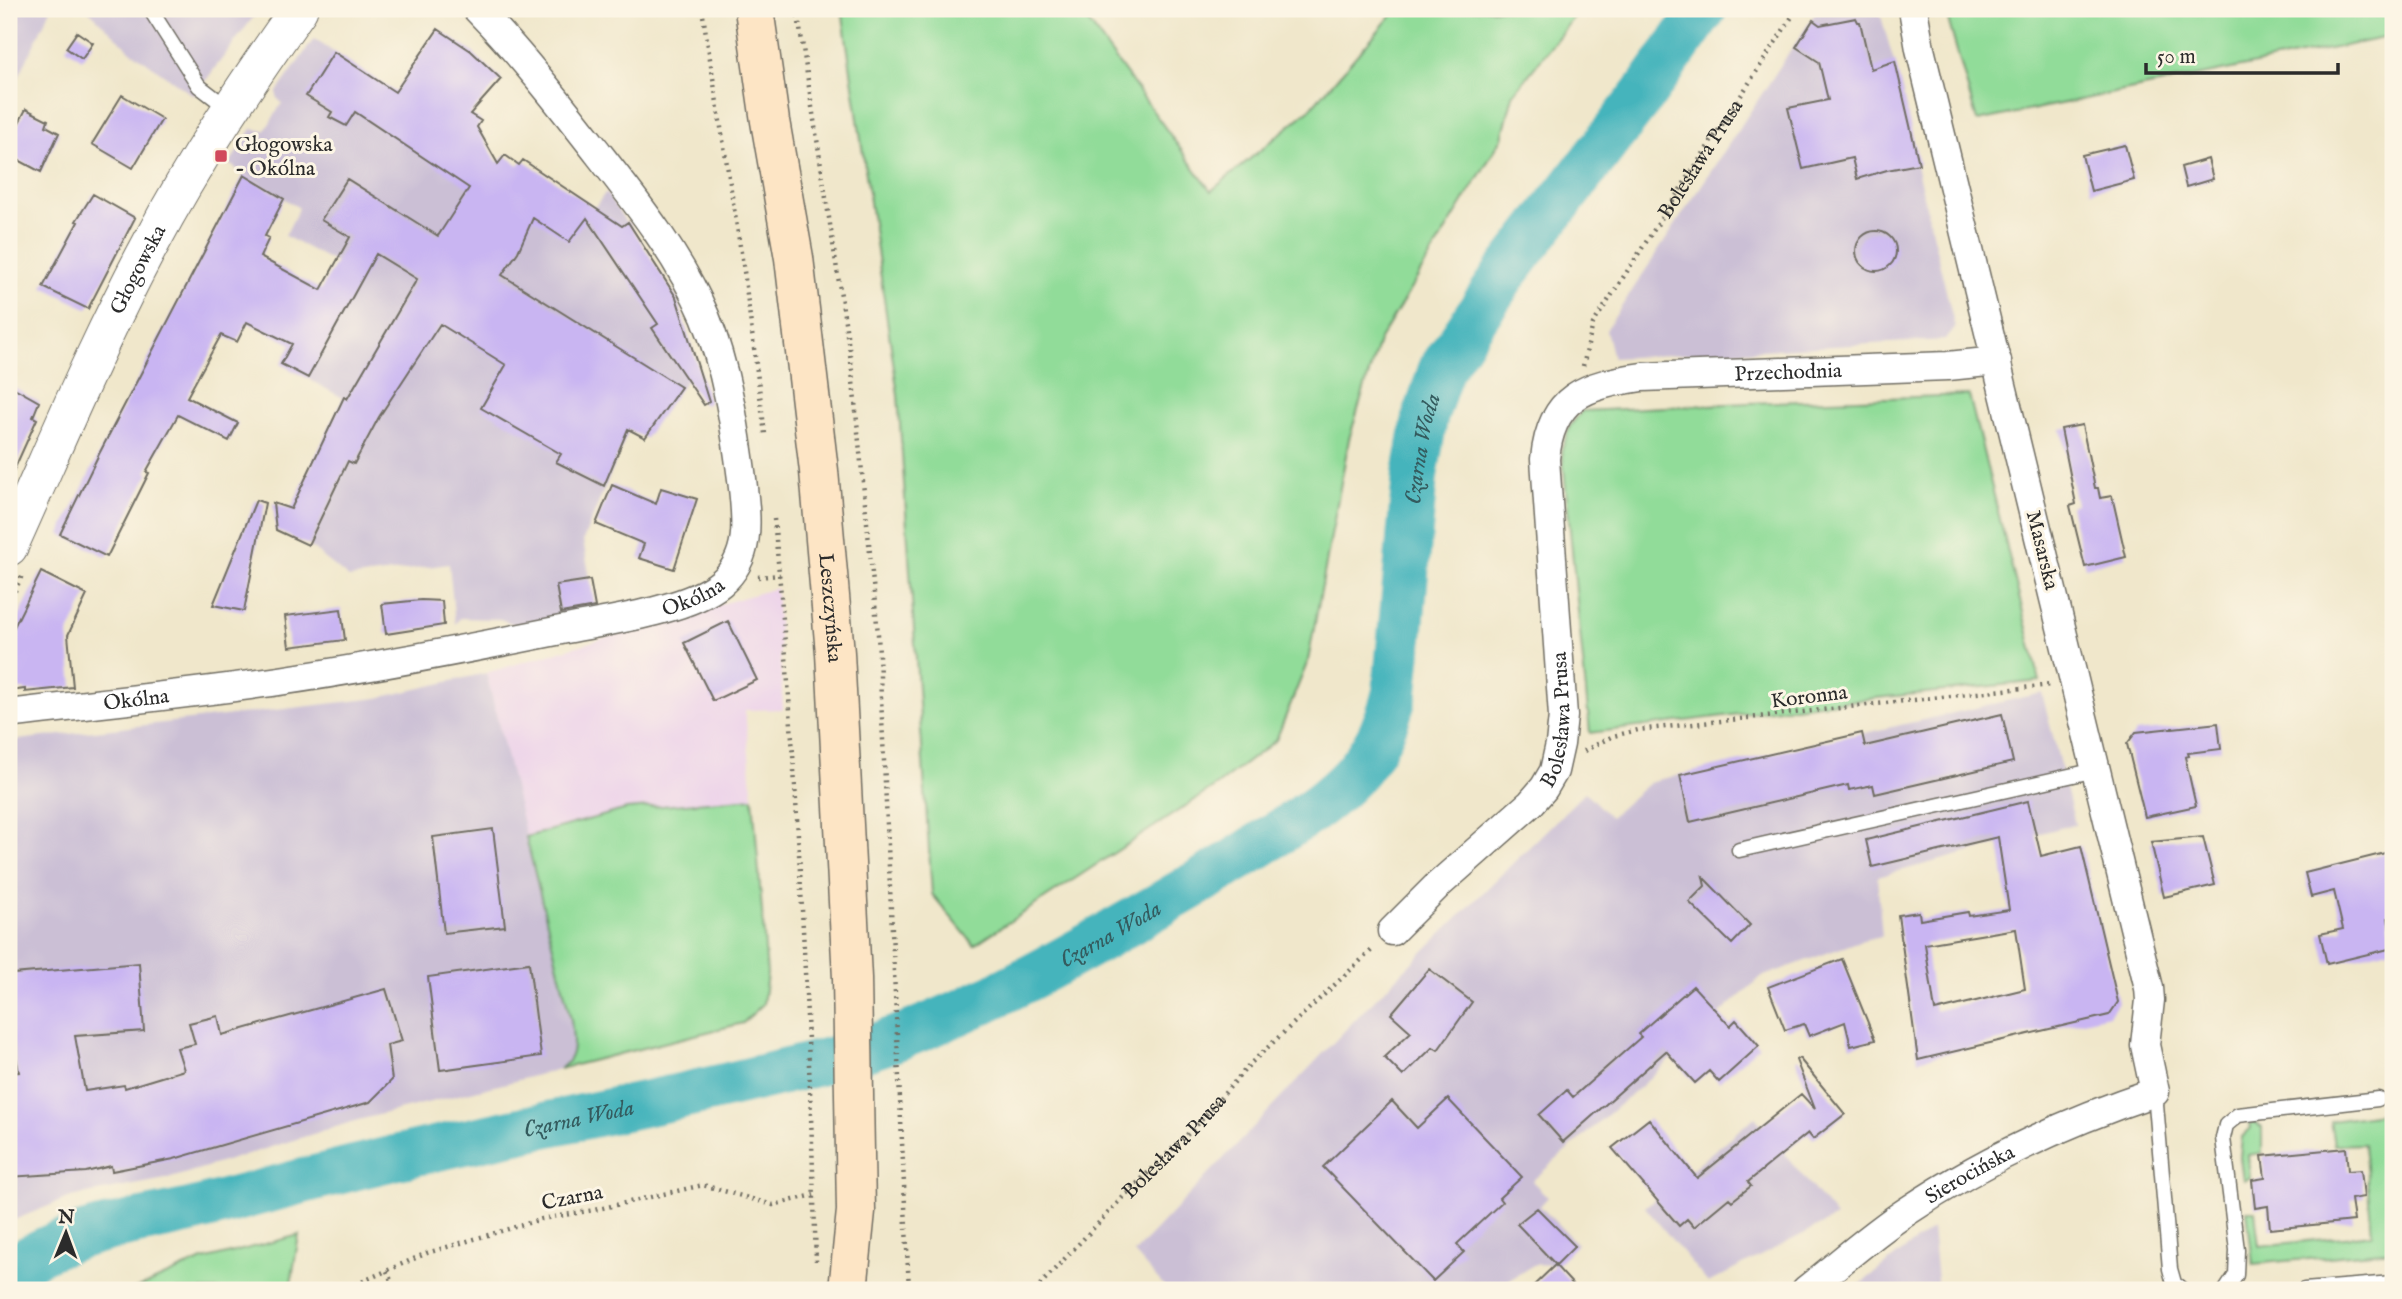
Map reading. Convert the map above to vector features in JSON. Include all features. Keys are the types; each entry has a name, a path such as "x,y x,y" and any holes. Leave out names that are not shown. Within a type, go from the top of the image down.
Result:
{"main road":[{"name":"Leszczyńska","path":"754,9 769,121 794,258 819,471 835,653 852,978 855,1120 856,1211 848,1290"},
{"name":"Leszczyńska","path":"856,1211 874,1290"}],"street":[{"name":"Głogowska","path":"9,547 146,251 230,110 299,9"},
{"name":"Okólna","path":"9,714 317,675 429,656 603,621 671,606 702,594 721,583 740,561 746,524 734,429 719,360 697,300 666,244 610,169 526,62 477,9"},
{"name":"Masarska","path":"1913,9 1920,49 2149,988 2145,1045 2155,1092"},
{"name":"Przechodnia","path":"1581,393 1601,384 1642,377 1940,367 1997,361"},
{"name":"Bolesława Prusa","path":"1392,931 1444,880 1531,803 1548,782 1555,767 1563,716 1563,686 1545,459 1546,439 1554,419 1564,405 1581,393"},
{"name":"Sierocińska","path":"1805,1290 1897,1218 1953,1182 2046,1134 2155,1092"}],"lane":[{"path":"149,9 199,86 230,110"},
{"path":"1739,850 2096,770"},
{"path":"2155,1092 2170,1269 2174,1283 2182,1290"},
{"path":"2230,1290 2236,1275 2237,1250 2223,1138 2226,1125 2238,1115 2378,1099"},
{"path":"2304,1290 2393,1283"}],"path":[{"path":"797,9 851,361 878,634 909,1290"},
{"name":"Bolesława Prusa","path":"1581,393 1584,355 1592,324 1797,9"},
{"name":"Koronna","path":"1555,767 1604,740 1635,730 2075,682"},
{"path":"802,916 817,1263"},
{"name":"Bolesława Prusa","path":"1035,1290 1124,1196 1197,1125 1250,1064 1392,931"},
{"name":"Czarna","path":"343,1290 427,1253 542,1219 703,1185 773,1205 814,1195"},
{"path":"387,1271 393,1285 390,1290"}],"shaded area":[{"path":"9,9 51,9 9,97"},
{"path":"87,9 251,9 255,15 194,96 131,51"},
{"path":"1818,9 1879,9 1903,94 1919,163 1916,165 1955,328 1945,340 1613,358 1606,330"},
{"path":"314,39 514,172 499,195 569,242 606,192 678,301 697,364 645,438 629,430 583,540 596,613 516,625 500,619 460,618 455,624 449,564 349,578 308,545 280,532 343,398 281,364 336,263 285,236 299,208 229,164 252,129 265,131 282,103 277,98 277,92"},
{"path":"776,588 783,709 745,710 753,798 627,809 526,837 486,673"},
{"path":"486,673 571,1020 574,1051 566,1065 511,1082 358,1120 171,1178 71,1197 9,1222 9,741 378,698"},
{"path":"2042,693 2075,824 1877,877 1882,936 1863,940 1761,977 1532,1181 1548,1197 1540,1206 1577,1244 1556,1265 1535,1264 1493,1290 1167,1290 1134,1253 1367,1007 1585,792 1610,817 1650,782"},
{"path":"1755,1117 1836,1217 1708,1283 1645,1207"},
{"path":"1932,1229 1938,1290 1853,1290 1886,1264"}],"green space":[{"path":"842,9 1079,9 1211,191 1310,109 1397,9 1580,9 1513,95 1502,138 1379,341 1349,439 1308,661 1276,740 1216,786 974,945 932,894 898,395"},
{"path":"1945,9 2393,9 2393,36 1977,121"},
{"path":"1969,395 2040,681 1819,704 1590,733 1562,449 1570,426 1582,411"},
{"path":"753,798 767,974 763,1004 743,1023 559,1069 572,1054 571,1020 526,837 627,809"},
{"path":"2382,1114 2393,1224 2393,1251 2253,1264 2247,1211 2255,1211 2259,1246 2372,1234 2364,1144 2334,1145 2330,1121"},
{"path":"2255,1122 2262,1128 2262,1153 2248,1155 2250,1178 2243,1180 2240,1157 2242,1137 2251,1128 2250,1123"},
{"path":"299,1235 290,1290 134,1290 200,1261"}],"building":[{"path":"1856,18 1860,22 1871,69 1895,61 1919,164 1857,179 1852,158 1803,169 1788,108 1828,100 1819,62 1796,47 1813,20 1820,25"},
{"path":"438,29 471,51 501,79 470,114 481,121 477,127 498,164 505,155 519,165 523,160 622,226 628,222 676,297 709,402 704,405 652,328 658,324 587,218 569,242 533,218 518,252 502,275 681,387 645,438 628,429 604,486 556,462 561,454 481,408 506,365 440,324 379,417 354,464 348,461 308,545 276,530 273,503 291,509 344,397 347,399 417,279 376,254 308,378 281,364 292,344 247,322 237,342 221,335 187,397 238,423 229,441 178,415 146,472 149,473 107,557 60,534 244,175 284,199 265,236 269,238 260,257 321,290 350,237 321,220 347,179 438,236 469,188 355,112 346,126 329,117 332,112 306,96 334,52 395,92"},
{"path":"77,32 93,43 82,59 66,48"},
{"path":"122,95 162,119 133,168 92,144"},
{"path":"26,109 48,120 46,126 59,133 41,172 9,155 9,142"},
{"path":"2125,145 2134,180 2091,191 2082,155"},
{"path":"2208,159 2213,179 2186,187 2181,167"},
{"path":"93,194 135,218 88,309 43,287 78,222 76,221"},
{"path":"1876,231 1884,232 1890,237 1895,243 1895,259 1890,265 1884,270 1876,271 1868,270 1862,265 1857,259 1856,251 1857,243 1862,237 1868,232"},
{"path":"9,385 39,402 33,417 37,419 9,481"},
{"path":"2082,425 2095,488 2098,488 2100,498 2112,496 2126,557 2085,567 2070,506 2076,504 2061,429"},
{"path":"612,485 656,504 661,488 697,499 674,569 639,558 644,544 596,524"},
{"path":"256,500 265,503 244,611 213,605"},
{"path":"41,572 87,595 68,635 73,687 9,691 9,637"},
{"path":"590,580 595,607 561,613 556,585"},
{"path":"442,601 444,625 386,634 382,604"},
{"path":"341,609 345,640 289,647 285,616"},
{"path":"728,621 757,680 713,701 684,643"},
{"path":"2002,714 2013,762 1875,794 1873,785 1849,790 1848,785 1690,822 1680,775 1862,733 1865,746"},
{"path":"2218,723 2221,749 2188,753 2189,756 2185,757 2196,806 2145,817 2127,744 2136,732"},
{"path":"2028,801 2041,856 2081,846 2118,1002 2109,1015 1918,1060 1898,915 1919,912 1920,920 1968,912 1969,916 2009,910 1998,837 1872,867 1866,840","holes":["2016,929 2025,989 1935,1011 1925,944"]},
{"path":"493,829 505,926 444,933 433,837"},
{"path":"2203,837 2215,885 2164,897 2151,842"},
{"path":"2393,851 2393,917 2388,918 2393,948 2327,964 2320,934 2343,929 2334,891 2311,897 2305,873"},
{"path":"1703,877 1750,925 1732,944 1689,902 1705,886"},
{"path":"1842,959 1875,1040 1851,1046 1845,1022 1809,1036 1804,1024 1785,1030 1768,987"},
{"path":"139,963 144,1031 75,1036 85,1091 124,1085 125,1088 184,1070 177,1048 195,1044 189,1023 218,1016 222,1035 386,989 402,1041 387,1045 392,1080 370,1102 174,1159 112,1171 111,1166 86,1172 9,1177 9,1073 19,1072 13,1042 9,987 13,974"},
{"path":"529,963 541,1056 440,1070 428,977"},
{"path":"1429,969 1472,1002 1438,1050 1433,1047 1403,1076 1384,1057 1411,1032 1391,1014"},
{"path":"1693,986 1730,1026 1736,1020 1759,1046 1719,1082 1709,1071 1695,1083 1666,1051 1563,1142 1539,1115 1567,1090 1573,1097 1641,1037 1638,1034"},
{"path":"1799,1058 1845,1114 1813,1139 1808,1133 1748,1182 1751,1186 1732,1201 1729,1198 1694,1227 1687,1219 1679,1226 1612,1148 1649,1119 1697,1178 1801,1094 1815,1109 1796,1060"},
{"path":"1448,1099 1522,1177 1499,1198 1502,1202 1457,1244 1464,1252 1433,1281 1323,1167 1392,1101 1417,1128"},
{"path":"2346,1148 2348,1171 2361,1170 2364,1197 2351,1199 2354,1221 2270,1229 2268,1206 2255,1208 2252,1180 2265,1178 2262,1156"},
{"path":"1537,1208 1575,1246 1556,1265 1517,1224"},
{"path":"1555,1265 1578,1290 1529,1290"}],"waterway":[{"name":"Czarna Woda","path":"9,1271 56,1245 104,1229 206,1207 394,1158 772,1075 875,1046 970,1007 1062,961 1216,872 1317,807 1352,777 1366,759 1378,740 1395,692 1415,475 1425,418 1441,369 1504,275 1646,91 1704,9"}],"place":[{"name":"Głogowska - Okólna","path":"221,156"}]}
